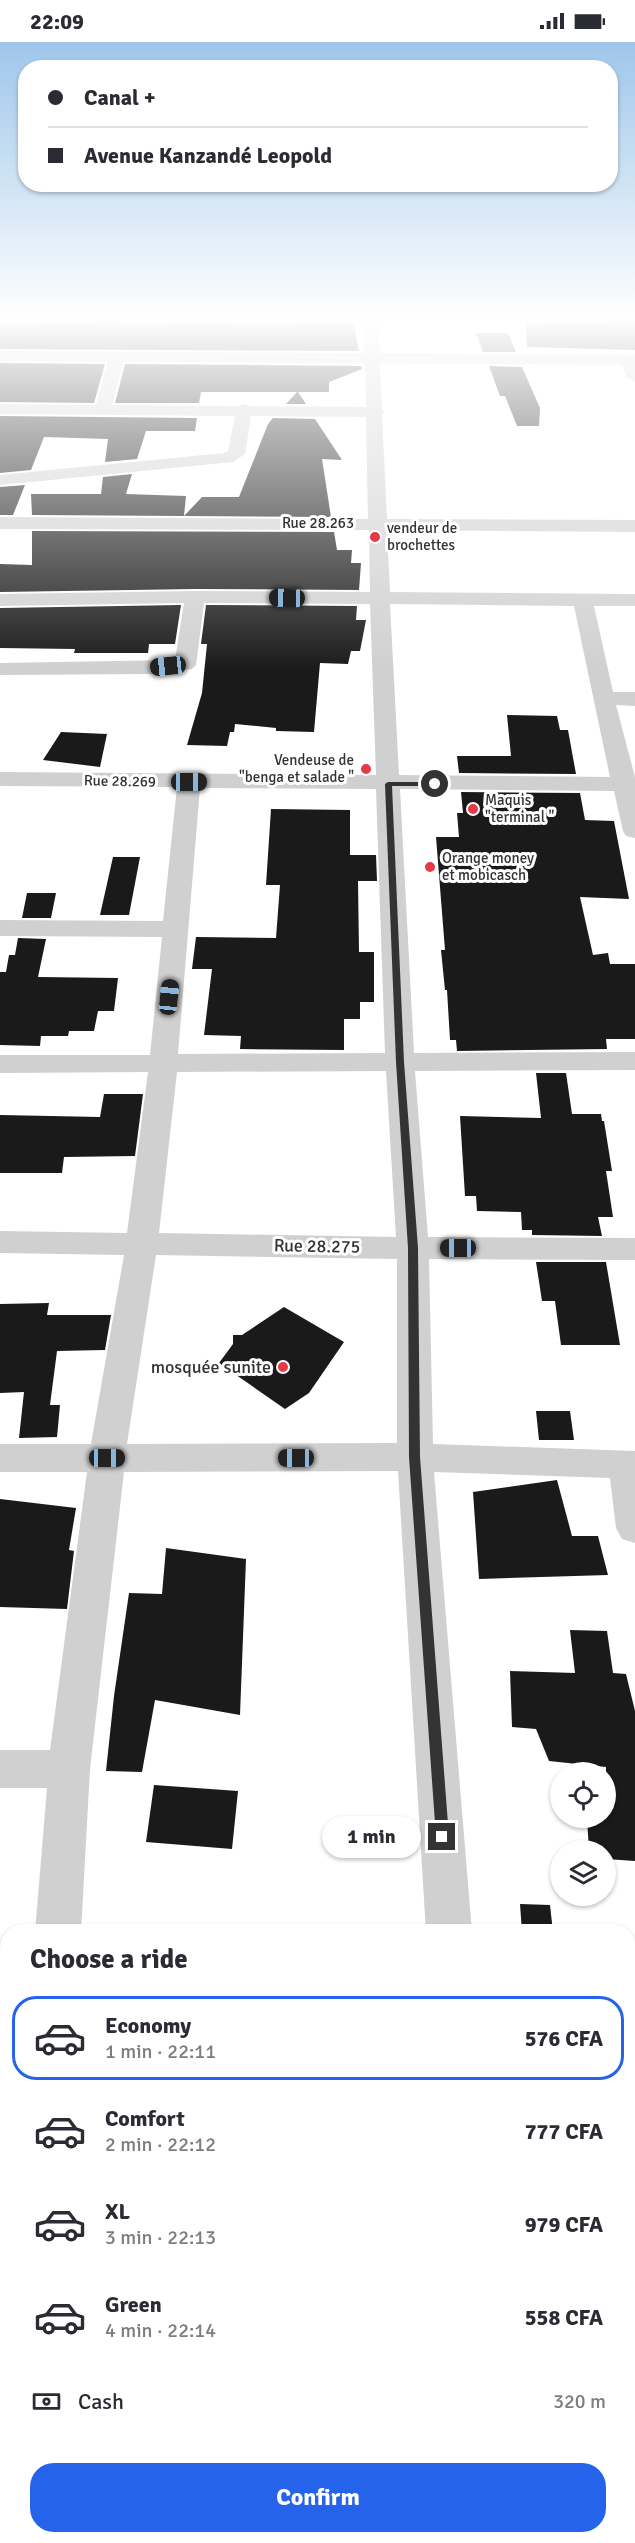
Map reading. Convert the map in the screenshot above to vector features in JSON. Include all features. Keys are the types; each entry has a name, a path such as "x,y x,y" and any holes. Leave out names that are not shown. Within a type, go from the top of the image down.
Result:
{"street":[{"path":"0,480 227,458 236,454 239,437"},
{"path":"376,437 380,600 400,1062 413,1248 415,1457 448,1924"},
{"name":"Rue 28.263","path":"0,523 635,526"},
{"path":"1,671 151,668 185,665 195,597"},
{"path":"0,600 195,597 635,600"},
{"path":"583,599 603,698 629,784 635,831"},
{"path":"603,698 635,699"},
{"name":"Rue 28.269","path":"0,779 388,784 629,784"},
{"path":"59,1924 69,1769 107,1458 142,1243 163,1065 189,782"},
{"path":"0,928 176,929"},
{"path":"0,1064 635,1061"},
{"name":"Rue 28.275","path":"0,1242 635,1249"},
{"path":"0,1458 415,1457 630,1465 635,1528"},
{"path":"0,1769 69,1769"}],"building":[{"path":"0,437 144,437 137,459 105,462 108,439 44,437 31,470 0,473"},
{"path":"263,437 327,437 342,460 322,459 331,517 184,516 202,497 239,497"},
{"path":"132,474 126,494 186,496 184,516 32,515 31,494 101,494 103,477"},
{"path":"25,485 13,515 0,515 0,487"},
{"path":"32,531 334,532 337,550 352,550 351,563 361,563 359,590 195,589 0,592 0,564 32,565"},
{"path":"181,605 175,644 149,644 148,653 74,653 75,649 0,648 0,608"},
{"path":"206,605 357,606 356,620 366,620 360,651 351,651 348,664 320,663 314,732 276,731 276,728 235,724 234,732 230,732 227,746 187,745 202,693 207,644 201,644"},
{"path":"507,715 557,716 560,730 568,730 576,774 459,773 457,756 511,756"},
{"path":"61,732 107,734 100,767 43,760"},
{"path":"461,792 580,793 585,820 614,821 629,899 580,897 593,955 608,953 610,964 635,964 635,1039 606,1039 607,1049 457,1051 456,1040 450,1040 447,990 445,990 441,950 445,950 436,837 459,837 457,813 463,813"},
{"path":"271,809 350,810 350,855 376,855 377,881 358,881 359,952 374,952 374,1002 360,1002 360,1019 344,1019 344,1050 240,1049 241,1036 204,1035 212,969 192,969 196,937 276,938 280,885 266,885"},
{"path":"113,857 140,857 129,915 100,915"},
{"path":"27,893 56,893 51,918 22,918"},
{"path":"18,938 46,939 38,977 118,978 114,1011 98,1011 94,1031 69,1031 68,1036 41,1036 40,1046 0,1045 0,972 6,972 9,955 15,955"},
{"path":"536,1073 566,1073 572,1114 601,1114 602,1121 604,1121 612,1171 606,1171 613,1217 598,1217 602,1236 532,1235 532,1230 522,1230 521,1212 477,1211 476,1196 465,1196 460,1116 541,1118"},
{"path":"104,1094 143,1094 135,1156 64,1157 62,1173 0,1173 0,1115 100,1117"},
{"path":"536,1262 606,1262 620,1345 561,1345 555,1301 542,1301"},
{"path":"49,1303 47,1315 111,1315 105,1350 57,1351 50,1405 60,1405 57,1437 19,1438 24,1392 0,1393 0,1304"},
{"path":"284,1307 344,1342 309,1393 285,1409 219,1363 233,1344 233,1335 242,1335"},
{"path":"536,1411 570,1411 574,1440 539,1440"},
{"path":"557,1480 572,1536 598,1536 608,1575 479,1579 473,1492"},
{"path":"0,1499 76,1508 69,1550 74,1551 67,1609 0,1607"},
{"path":"166,1548 246,1559 240,1715 155,1700 142,1772 106,1771 129,1593 162,1594"},
{"path":"570,1630 607,1631 613,1673 626,1674 635,1711 635,1861 616,1860 616,1840 588,1840 588,1828 616,1828 616,1762 549,1761 536,1729 512,1727 510,1671 575,1673"},
{"path":"154,1785 238,1791 232,1849 146,1842"},
{"path":"520,1904 550,1905 552,1924 521,1924"}],"place":[{"name":"vendeur de brochettes","path":"375,537"},
{"name":"Vendeuse de \"benga et salade \"","path":"366,769"},
{"name":"Maquis \"terminal \"","path":"473,809"},
{"name":"Orange money et mobicasch","path":"430,867"},
{"name":"mosquée sunite","path":"283,1367"}],"route":[{"path":"435,784 388,784 400,1062 413,1248 415,1457 442,1837"}]}
